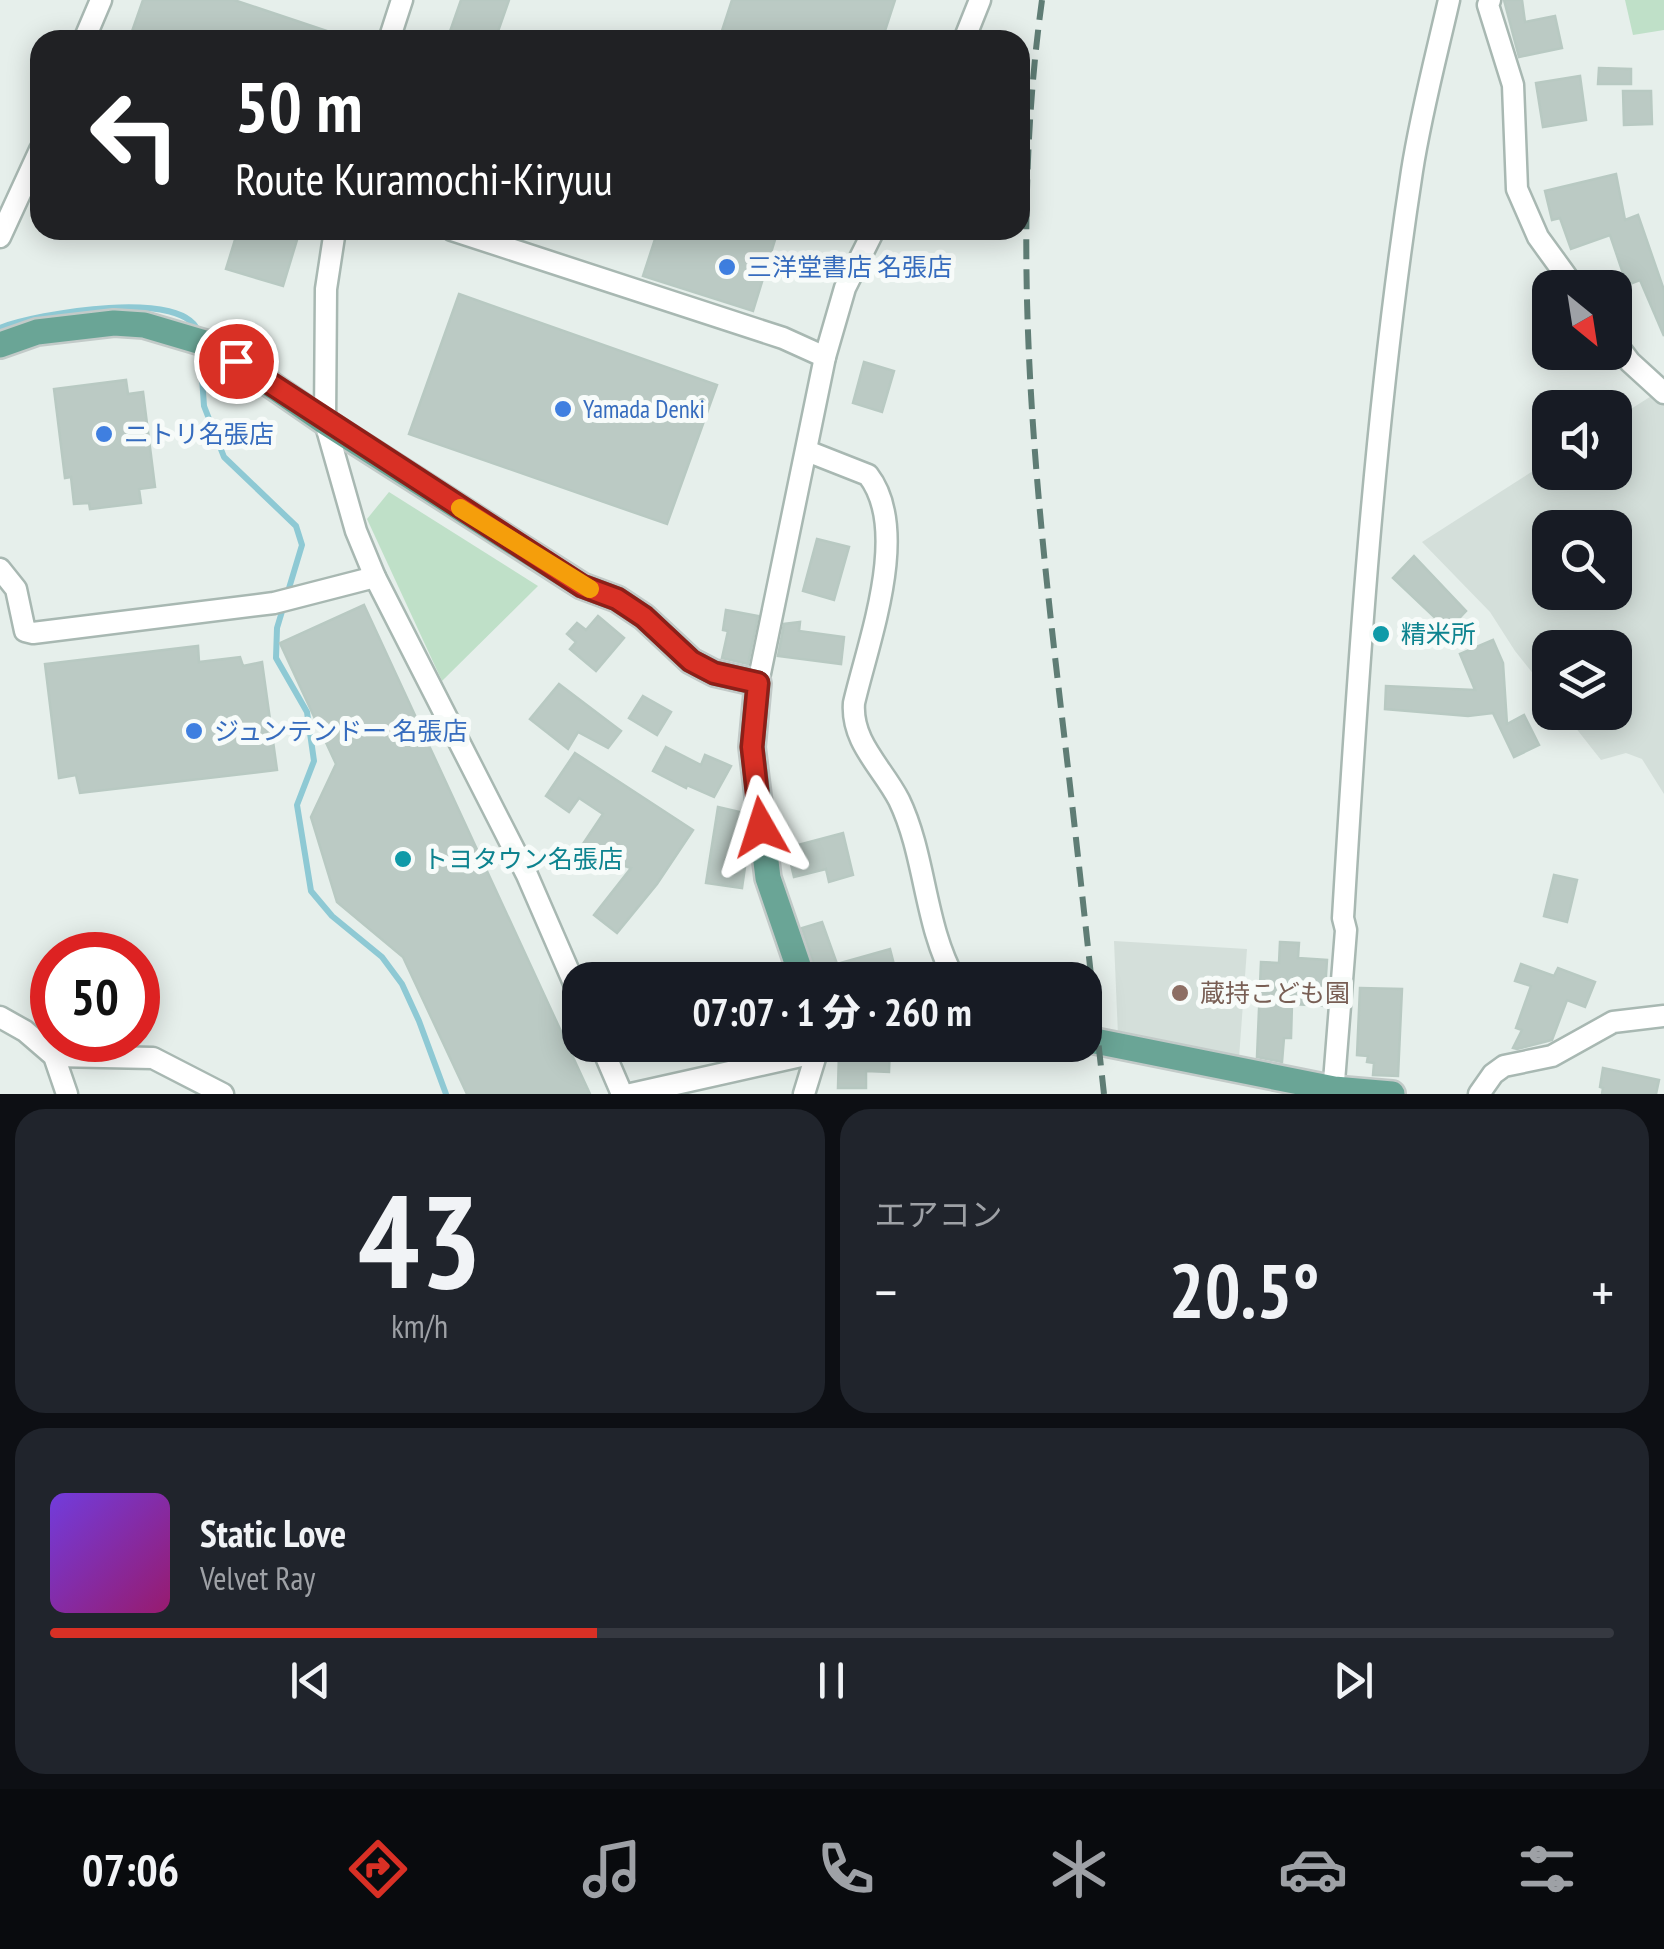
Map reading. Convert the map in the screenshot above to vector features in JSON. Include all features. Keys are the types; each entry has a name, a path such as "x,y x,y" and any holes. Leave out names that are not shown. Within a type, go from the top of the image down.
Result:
{"main road":[{"path":"0,345 36,332 114,323 144,325 215,346 325,422 582,586 617,599 644,617 691,661 714,673 758,683 752,747 768,878 797,962"},
{"path":"1102,1043 1334,1091 1392,1094"}],"street":[{"path":"88,30 102,0"},
{"path":"392,30 402,0"},
{"path":"968,30 980,0"},
{"path":"1334,1091 1346,930 1346,823 1388,350 1417,144 1448,0"},
{"path":"1490,0 1488,5 1513,85 1517,189 1538,237 1562,270"},
{"path":"0,237 30,172"},
{"path":"333,240 326,289 325,422 356,530 376,577 528,876 565,962"},
{"path":"483,240 783,338 825,357"},
{"path":"758,683 825,357 846,288 869,240"},
{"path":"1632,363 1664,394"},
{"path":"807,451 858,469 877,488 888,550 854,703 854,728 900,804 946,962"},
{"path":"0,570 16,589 25,631 33,632 274,603 376,577"},
{"path":"1480,1094 1493,1074 1504,1066 1552,1056 1613,1022 1664,1016"},
{"path":"0,1017 30,1036"},
{"path":"56,1062 67,1094"},
{"path":"160,1062 223,1094"},
{"path":"608,1062 622,1094"},
{"path":"631,1094 765,1062"},
{"path":"804,1094 815,1062"}],"shaded area":[{"path":"1653,395 1664,403 1664,794 1642,759 1626,753 1601,760 1577,730 1632,730 1632,630 1532,630 1532,672 1490,612 1422,542 1532,472 1532,490 1632,490 1632,408"},
{"name":"蔵持こども園","path":"1114,941 1247,949 1239,1058 1118,1036"}],"green space":[{"path":"1625,0 1664,0 1664,30 1633,35"},
{"path":"389,492 538,586 442,681 367,519"}],"building":[{"path":"143,0 234,0 324,30 132,30"},
{"path":"461,0 509,0 498,30 450,30"},
{"path":"732,0 895,0 885,30 722,30"},
{"path":"1504,0 1522,0 1525,22 1555,16 1562,48 1519,57"},
{"path":"1599,68 1631,69 1631,84 1598,84"},
{"path":"1580,76 1586,120 1543,127 1536,83"},
{"path":"1623,91 1651,91 1652,124 1624,125"},
{"path":"1616,174 1625,220 1638,215 1664,290 1664,336 1640,280 1632,283 1632,270 1622,270 1610,235 1571,249 1560,218 1552,220 1545,191"},
{"path":"235,240 297,240 283,286 226,269"},
{"path":"655,240 775,240 753,311 643,276"},
{"name":"Yamada Denki","path":"459,294 717,385 667,524 409,434"},
{"path":"864,362 894,371 882,412 853,403"},
{"name":"ニトリ名張店","path":"126,380 128,394 143,392 155,487 139,489 141,503 90,509 89,503 74,504 71,477 65,478 54,389"},
{"path":"817,539 849,547 834,600 803,591"},
{"path":"1414,556 1466,611 1448,630 1393,578"},
{"name":"トヨタウン名張店","path":"364,605 562,1033 562,1062 575,1062 590,1094 467,1094 403,957 337,902 311,817 336,764 280,643"},
{"path":"726,610 758,616 748,664 722,658 728,631 723,630"},
{"path":"598,616 624,638 596,671 570,649 576,642 567,634 577,623 586,630"},
{"path":"800,622 799,631 844,637 841,664 778,656 784,624"},
{"path":"1493,640 1503,663 1507,724 1524,715 1539,745 1514,757 1493,713 1468,716 1385,709 1386,686 1475,690 1460,654"},
{"path":"198,646 199,662 240,657 243,666 262,662 277,770 80,793 76,775 59,778 45,664"},
{"path":"559,684 621,731 608,748 578,732 568,749 530,719"},
{"path":"643,696 671,712 657,735 629,718"},
{"path":"666,747 701,765 705,755 731,766 714,797 653,771"},
{"path":"575,753 693,830 657,884 617,933 594,915 631,868 581,847 603,814 579,798 569,812 546,796"},
{"path":"718,807 744,813 746,828 742,841 747,841 748,846 742,888 706,883"},
{"path":"843,833 853,875 829,882 826,869 794,877 787,848"},
{"path":"1554,875 1577,880 1567,922 1544,916"},
{"path":"822,922 836,962 813,962 802,928"},
{"path":"1280,942 1299,943 1298,958 1327,960 1324,1006 1292,1004 1291,1038 1284,1038 1282,1062 1257,1057 1261,962 1279,963"},
{"path":"890,949 893,962 844,962"},
{"path":"1521,964 1554,976 1558,968 1595,982 1585,1007 1567,1000 1552,1040 1517,1049 1513,1048 1522,1030 1516,1028 1531,986 1515,981"},
{"path":"1360,988 1402,989 1398,1076 1373,1075 1374,1063 1367,1062 1368,1056 1357,1055"},
{"path":"839,1062 889,1062 889,1072 866,1071 866,1088 838,1088"},
{"path":"1603,1068 1659,1080 1656,1094 1602,1094"}],"waterway":[{"path":"0,328 76,311 141,308 169,311 189,320 199,335"},
{"path":"200,348 204,406 224,457 296,526 302,545 277,628 276,658 307,712 314,761 297,805 311,891 332,916 382,957 402,984 446,1094"}],"railway":[{"path":"1030,126 1042,0"},
{"path":"1026,240 1029,359 1042,538 1104,1094"}],"slow traffic":[{"path":"460,508 590,589"}],"place":[{"name":"三洋堂書店 名張店","path":"727,267"},
{"name":"Yamada Denki","path":"563,409"},
{"name":"ニトリ名張店","path":"104,434"},
{"name":"精米所","path":"1381,634"},
{"name":"ジュンテンドー 名張店","path":"194,731"},
{"name":"トヨタウン名張店","path":"403,859"},
{"name":"蔵持こども園","path":"1180,993"}],"route":[{"path":"236,361 582,586 617,599 644,617 691,661 714,673 758,683 752,747 761,827"}]}
